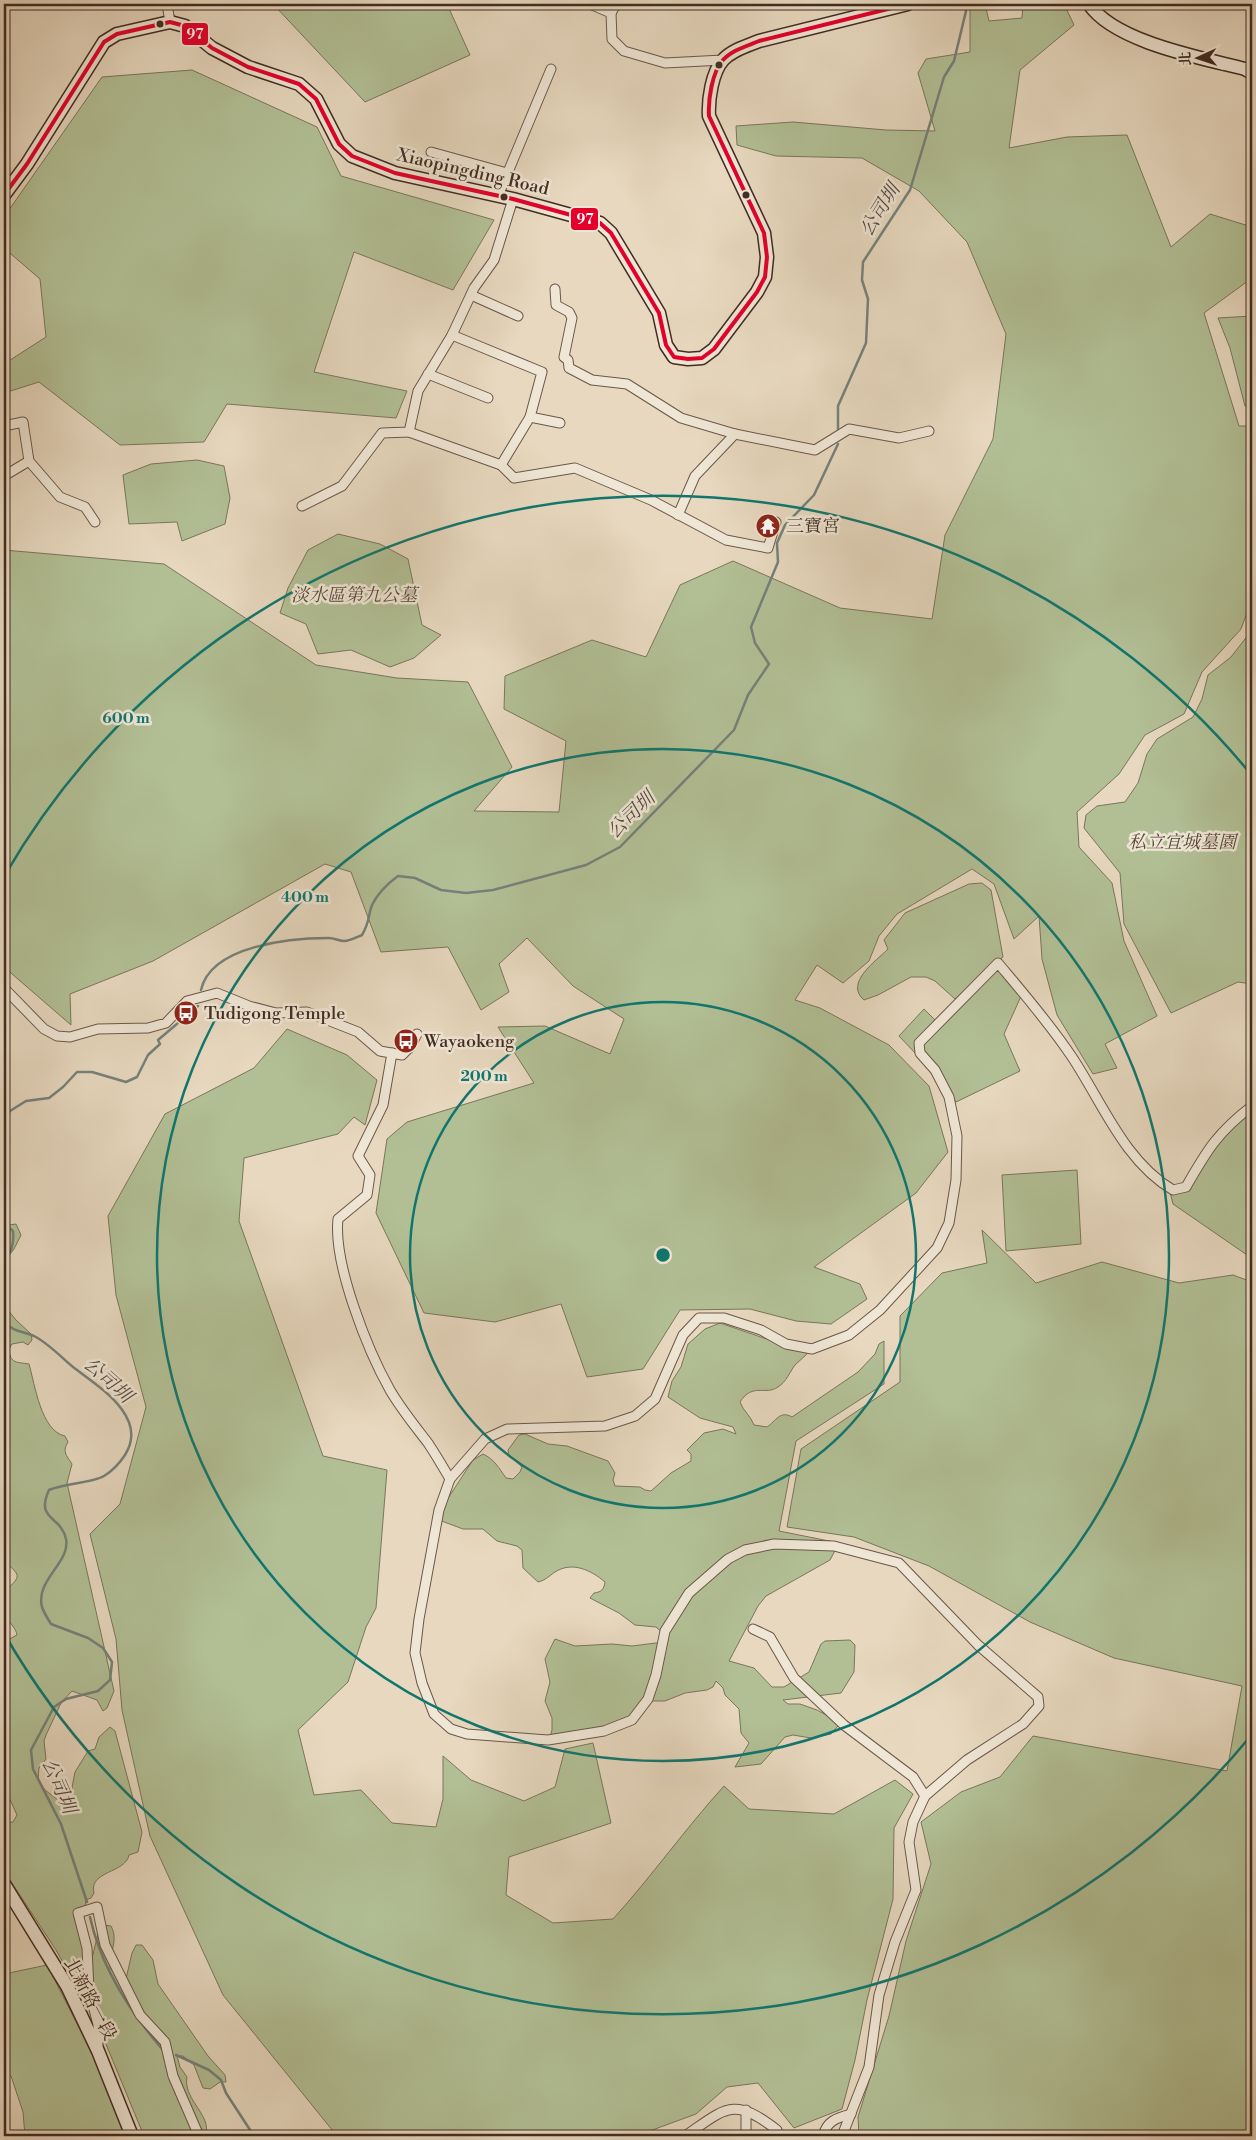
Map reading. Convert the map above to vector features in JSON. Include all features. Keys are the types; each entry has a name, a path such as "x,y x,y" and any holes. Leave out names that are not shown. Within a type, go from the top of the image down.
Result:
{"street":[{"path":"4,195 27,164 104,42 117,34 170,22 168,4"},
{"path":"590,4 611,13"},
{"path":"616,4 611,13 612,39 624,51 665,63 723,60 737,50 758,41 908,4"},
{"path":"1089,4 1093,10 1113,27 1162,47 1245,69 1252,73"},
{"name":"Xiaopingding Road","path":"170,22 185,26 212,48 248,67 299,84 316,99 339,144 352,156 394,172 513,199 600,223 611,233 659,312 666,345 674,357 688,359 702,358 714,349 757,292 765,277 767,257 764,233 709,116 708,100 714,79 723,60"},
{"path":"498,196 551,69"},
{"path":"431,152 507,173"},
{"path":"409,432 418,391 452,335 474,288 494,260 513,199"},
{"path":"554,289 556,305 569,312 572,318 564,357 568,360 569,368 592,380 627,384 681,418 735,434 815,450 849,430 899,438 929,431"},
{"path":"471,295 518,316"},
{"path":"452,335 542,372 530,417 501,465"},
{"path":"428,374 488,398"},
{"path":"530,417 560,423"},
{"path":"4,426 23,422 29,461 60,497 84,507 95,522"},
{"path":"302,506 342,486 382,433 409,432 501,465 514,478 575,468 650,500 726,540 768,548 776,522"},
{"path":"678,515 695,476 735,434"},
{"path":"4,476 29,461"},
{"path":"842,2136 869,2067 879,1995 895,1942 916,1890 909,1842 913,1822 925,1796 967,1760 1023,1724 1039,1706 1038,1697 978,1645 899,1563 834,1546 774,1544 745,1550 728,1559 689,1594 665,1631 656,1675 648,1699 632,1720 604,1731 548,1740 467,1734 451,1729 434,1714 422,1683 415,1653 419,1619 439,1510 450,1479 485,1439 506,1429 604,1426 635,1416 655,1399 683,1335 699,1318 724,1318 761,1330 786,1344 812,1350 849,1335 880,1310 938,1248 948,1223 956,1180 957,1136 949,1097 935,1070 920,1053 919,1043 998,963 1040,1012 1072,1057 1127,1146 1158,1181 1173,1190 1186,1187 1206,1152 1228,1124 1252,1106"},
{"path":"4,988 44,1029 57,1036 70,1037 98,1028 148,1028 166,1023 186,1001 217,993 276,1013 307,1012 358,1032 380,1051 402,1055 410,1048 417,1034"},
{"path":"392,1053 383,1105 358,1156 370,1175 367,1195 338,1219 336,1236 343,1270 355,1310 390,1390 429,1445 450,1479"},
{"path":"753,1629 770,1637 794,1678 844,1725 913,1777 925,1796"},
{"name":"北新路一段","path":"4,1884 67,1986 98,2051 132,2136"},
{"path":"98,2051 98,2025 89,1990 87,1948 78,1913 97,1907 105,1945 140,2015 165,2042 173,2076 199,2136"},
{"path":"685,2136 722,2110 746,2110 762,2118 777,2130 778,2136"},
{"path":"746,2110 746,2136"},
{"path":"823,2136 825,2127 833,2119 851,2114"}],"green space":[{"path":"273,4 447,4 470,55 365,102"},
{"path":"970,4 985,4 989,21 1022,18 1023,4 1064,4 1074,25 1020,70 1009,148 1067,137 1127,135 1171,247 1210,214 1252,227 1252,278 1204,313 1239,426 1252,426 1252,599 1241,629 1202,672 1184,714 1145,735 1119,774 1077,812 1079,847 1112,883 1124,941 1157,1016 1105,1044 1117,1068 1093,1074 1057,1015 1042,959 1039,916 1014,939 994,884 972,869 897,914 879,936 869,961 843,983 817,965 795,1000 820,1008 889,1045 929,1086 948,1152 916,1193 814,1267 860,1284 867,1299 831,1324 796,1321 750,1309 680,1310 643,1369 587,1377 561,1304 495,1322 424,1313 376,1213 387,1139 407,1122 534,1083 498,1027 545,1026 610,1054 624,1019 573,986 527,938 499,964 509,992 481,1010 448,947 381,952 351,872 325,864 153,961 70,994 71,1025 4,967 4,550 164,564 316,665 397,678 468,682 512,767 474,811 559,812 566,741 504,709 505,676 592,640 646,657 680,585 733,561 840,608 932,619 945,535 993,439 1006,334 967,242 919,191 862,158 776,156 737,145 736,126 793,122 886,130 935,131 918,73 926,59 970,52"},
{"path":"192,70 317,127 341,176 494,220 453,290 354,252 314,372 407,391 396,418 227,404 204,442 120,445 39,382 4,393 4,364 46,337 40,279 4,248 4,217 102,77"},
{"path":"1252,316 1252,407 1245,406 1230,348 1218,318"},
{"path":"197,460 224,466 230,498 225,524 182,541 177,522 129,524 123,475 151,464"},
{"name":"淡水區第九公墓","path":"338,534 380,544 408,559 422,625 441,635 414,658 390,667 351,650 318,654 306,624 280,613 288,588 308,550"},
{"name":"私立宜城墓園","path":"1252,630 1252,984 1238,982 1171,1013 1124,924 1120,873 1084,828 1086,815 1097,806 1125,802 1138,783 1147,754 1157,739 1193,717 1202,699 1208,675 1231,657"},
{"path":"982,883 991,890 1003,957 955,999 935,981 926,977 911,977 878,995 864,1000 859,993 860,980 870,966 888,949 884,940 905,913 969,884"},
{"path":"999,966 1022,994 1004,1034 1020,1071 956,1102 921,1046"},
{"path":"924,1009 937,1022 916,1054 899,1036"},
{"path":"287,1029 347,1055 377,1080 365,1125 354,1117 338,1134 244,1158 239,1221 323,1456 387,1470 376,1608 366,1627 348,1682 298,1730 314,1795 361,1790 392,1823 436,1827 443,1799 443,1756 471,1780 524,1801 555,1787 565,1749 593,1743 611,1823 509,1857 506,1895 553,1923 613,1919 724,1786 749,1809 834,1814 895,1780 913,1794 894,1828 893,1899 842,2109 794,2128 758,2083 727,2087 696,2114 636,2136 337,2136 223,1995 150,1836 122,1710 116,1639 90,1534 120,1504 146,1407 116,1295 108,1216 165,1114 254,1068"},
{"path":"1252,1109 1252,1257 1250,1257 1173,1204 1170,1192 1183,1190 1217,1142"},
{"path":"1077,1170 1081,1244 1006,1251 1002,1175"},
{"path":"4,1222 9,1225 16,1224 21,1235 14,1249 4,1262"},
{"path":"982,1230 1036,1283 1102,1262 1179,1283 1233,1275 1252,1282 1252,2136 859,2136 858,2117 889,2016 906,1941 931,1864 921,1822 961,1792 1000,1777 1033,1736 1227,1771 1242,1686 1114,1658 1030,1622 929,1566 854,1537 787,1527 801,1449 900,1382 900,1316 942,1273 987,1263"},
{"path":"4,1310 8,1310 31,1334 32,1340 28,1345 23,1342 12,1344 9,1349 11,1357 15,1361 29,1364 40,1406 45,1417 50,1426 65,1436 68,1442 65,1451 72,1464 67,1483 114,1691 107,1708 103,1711 97,1700 72,1691 61,1703 44,1741 46,1759 39,1768 38,1780 45,1790 58,1800 70,1798 75,1772 88,1751 95,1749 99,1737 110,1727 115,1731 142,1832 138,1852 129,1855 121,1865 97,1880 94,1886 94,1893 91,1898 86,1900 81,1937 92,1958 99,1930 104,1925 111,1926 114,1942 110,1968 125,1983 132,1953 136,1945 142,1945 153,1960 158,1984 208,2056 225,2075 226,2082 220,2082 210,2089 203,2088 194,2065 183,2056 177,2056 180,2067 187,2077 190,2094 206,2123 208,2136 144,2136 96,2020 56,1950 4,1871 4,1823 13,1822 17,1815 4,1786 4,1642 17,1635 6,1614 4,1593 16,1580 17,1574 4,1561"},
{"path":"720,1323 784,1345 804,1343 807,1348 807,1354 795,1365 781,1385 773,1389 750,1392 740,1402 754,1425 767,1427 778,1417 788,1415 792,1417 858,1372 875,1354 879,1344 884,1341 884,1384 796,1441 779,1531 839,1543 830,1560 766,1596 758,1606 729,1661 754,1668 772,1687 784,1687 809,1672 821,1644 825,1641 850,1640 855,1645 854,1672 841,1693 783,1700 788,1704 800,1704 828,1716 841,1715 844,1719 831,1734 811,1738 793,1735 785,1737 761,1764 735,1767 749,1743 741,1733 739,1709 725,1695 723,1688 716,1681 713,1687 707,1690 685,1693 665,1701 646,1701 626,1725 550,1737 552,1718 545,1701 550,1682 545,1659 555,1639 575,1646 612,1644 632,1646 662,1644 665,1635 656,1627 635,1625 619,1613 590,1598 594,1593 602,1590 605,1582 594,1574 581,1568 568,1567 538,1582 523,1568 522,1550 517,1546 497,1541 483,1529 463,1529 439,1520 441,1509 473,1460 483,1454 499,1467 506,1478 513,1479 522,1467 509,1455 508,1450 519,1435 525,1434 548,1444 567,1446 608,1461 615,1473 613,1480 615,1486 640,1487 651,1491 671,1473 691,1461 691,1454 687,1450 704,1433 723,1429 736,1434 733,1427 700,1418 668,1397 672,1381 681,1367 688,1344 705,1329"},
{"path":"47,1965 125,2117 132,2136 25,2136 23,2112 11,2076 4,2072 4,1974"}],"waterway":[{"name":"公司圳","path":"838,429 838,406 866,343 868,299 862,280 863,262 910,190 944,77 954,61 966,11 965,4"},
{"name":"公司圳","path":"201,990 208,975 220,963 236,954 255,947 313,938 331,938 346,941 362,935 374,901 383,889 398,876 415,878 441,890 466,893 493,890 586,865 620,847 734,730 748,695 769,664 755,643 751,627 778,562 777,543 785,525 814,495 838,444"},
{"name":"公司圳","path":"4,1120 10,1111 26,1101 49,1098 77,1072 92,1072 126,1082 137,1077 148,1055 160,1044 158,1040 198,1006"},
{"name":"公司圳","path":"4,1224 13,1231 11,1251 4,1261"},
{"name":"公司圳","path":"4,1322 15,1330 34,1336 44,1342 107,1394 118,1404 131,1428 131,1441 125,1455 108,1474 86,1482 49,1490 45,1507 47,1513 63,1531 66,1547 59,1564 44,1588 41,1597 42,1607 51,1624 88,1638 103,1648 112,1662 110,1680 98,1691 66,1699 54,1707 31,1750 33,1769 61,1824 87,1902"},
{"name":"公司圳","path":"90,1917 101,1954 118,1988 139,2020 163,2050"},
{"name":"公司圳","path":"176,2055 209,2070 221,2080 226,2093 254,2136"}],"transit line":[{"name":"97","path":"4,195 27,164 104,42 117,34 170,22 185,26 212,48 248,67 299,84 316,99 339,144 352,156 395,173 513,199 600,223 611,233 659,313 666,345 674,357 702,358 714,349 757,292 765,277 767,257 764,233 709,116 711,86 719,65 731,54 759,41 908,4"}],"place":[{"name":"三寶宮","path":"768,526"},
{"name":"Tudigong Temple","path":"186,1013"},
{"name":"Wayaokeng","path":"406,1041"}]}
